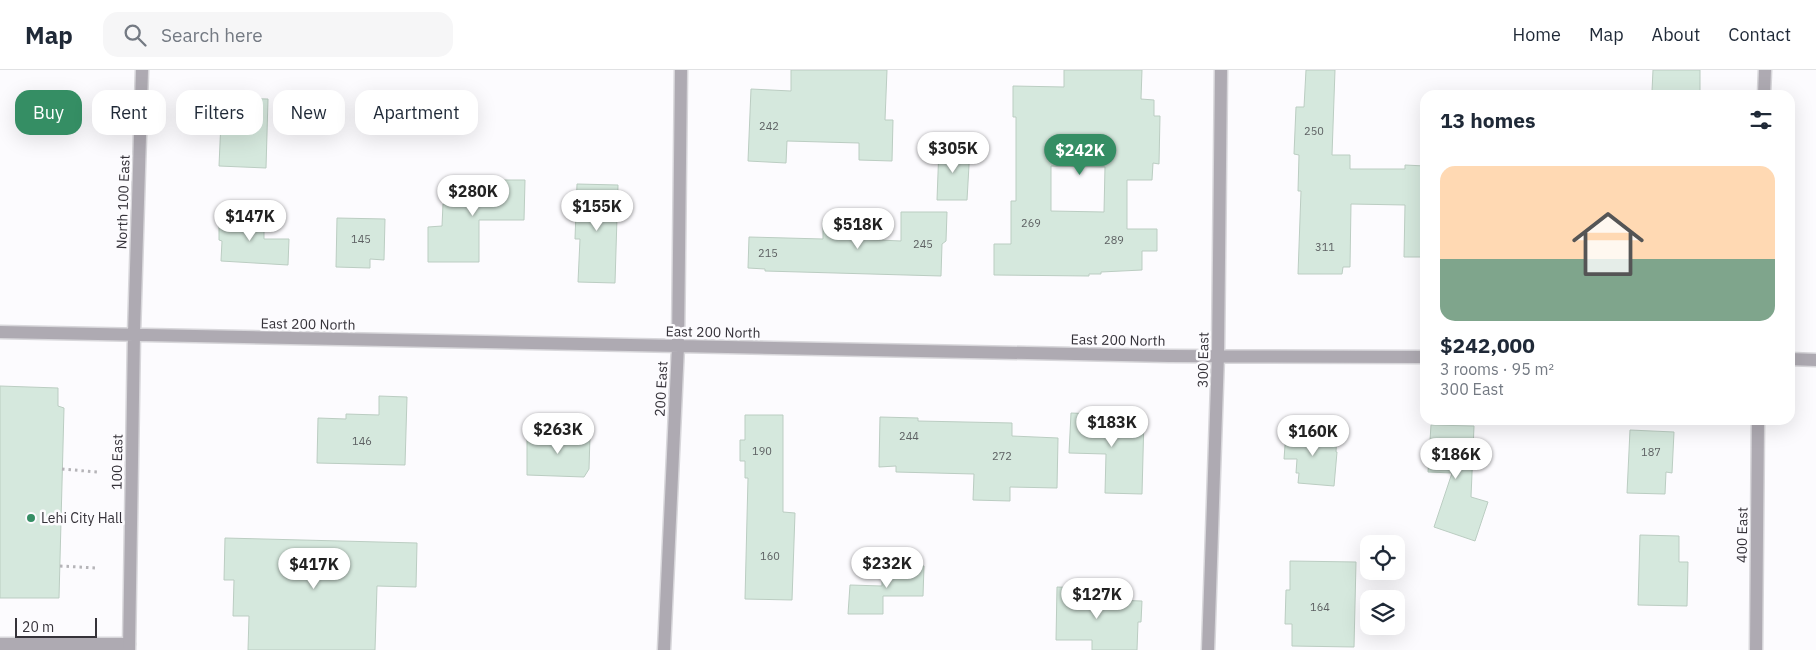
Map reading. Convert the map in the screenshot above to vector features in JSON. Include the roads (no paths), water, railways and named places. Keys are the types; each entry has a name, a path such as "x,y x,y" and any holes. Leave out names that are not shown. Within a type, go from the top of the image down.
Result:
{"street":[{"name":"North 100 East","path":"134,334 142,70"},
{"name":"200 East","path":"664,650 678,346 680,70"},
{"name":"300 East","path":"1208,650 1218,355 1221,70"},
{"path":"1764,90 1765,70"},
{"name":"East 200 North","path":"0,332 678,346 1420,357"},
{"name":"100 East","path":"129,647 134,334"},
{"path":"1795,359 1816,360"},
{"name":"400 East","path":"1756,650 1758,425"},
{"path":"0,644 129,647"}],"place":[{"name":"Lehi City Hall","path":"31,518"}]}
